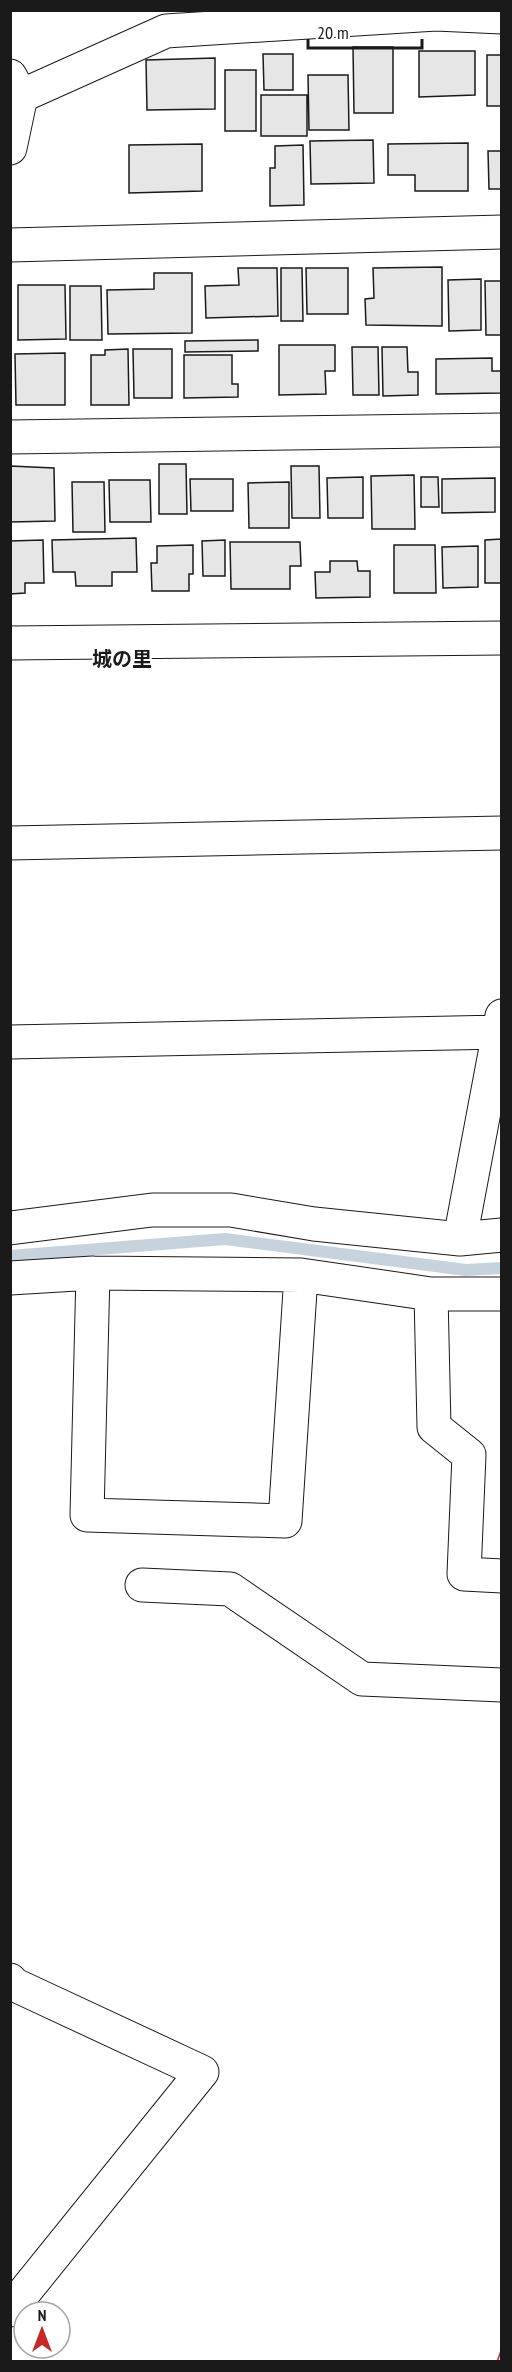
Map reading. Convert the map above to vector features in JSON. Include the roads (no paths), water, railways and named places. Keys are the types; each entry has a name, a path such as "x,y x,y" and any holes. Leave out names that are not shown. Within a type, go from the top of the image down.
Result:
{"street":[{"path":"10,148 16,86 166,31 436,14 501,17"},
{"path":"10,245 501,232"},
{"path":"10,437 501,430"},
{"path":"10,643 501,638"},
{"path":"10,843 501,833"},
{"path":"10,1042 500,1027 460,1239"},
{"path":"10,1228 152,1210 231,1210 314,1224 460,1239 501,1235"},
{"path":"93,1273 87,1515 285,1521 301,1275"},
{"path":"10,1278 93,1273 301,1275 431,1294 501,1294"},
{"path":"431,1294 434,1427 469,1455 464,1574 501,1576"},
{"path":"142,1585 230,1589 362,1679 501,1685"},
{"path":"10,1980 14,1984 202,2072 10,2310"}],"waterway":[{"path":"10,1256 225,1239 466,1270 502,1268"}],"district":[{"name":"城の里","path":"122,659"}]}
